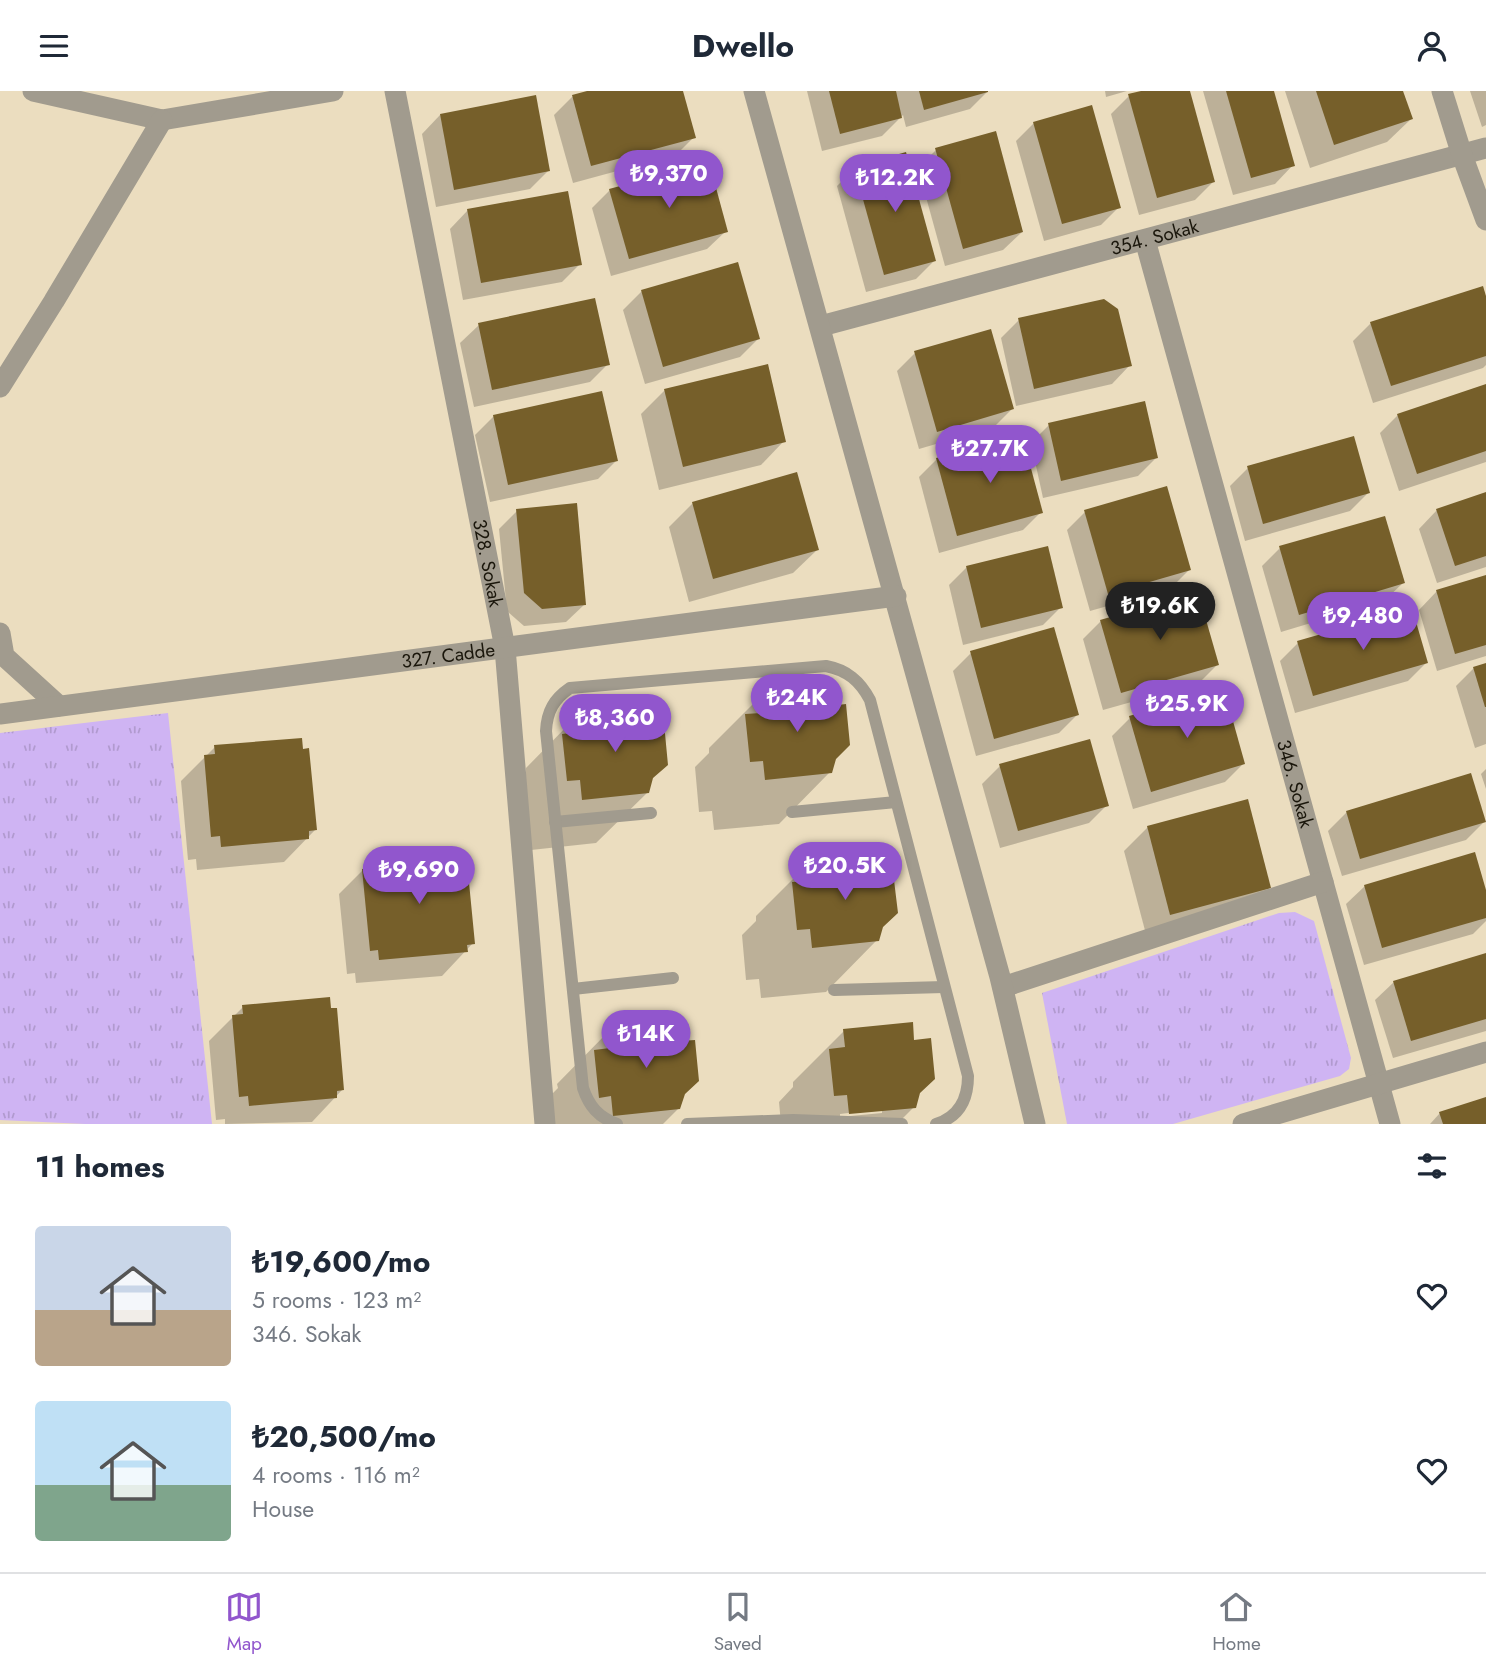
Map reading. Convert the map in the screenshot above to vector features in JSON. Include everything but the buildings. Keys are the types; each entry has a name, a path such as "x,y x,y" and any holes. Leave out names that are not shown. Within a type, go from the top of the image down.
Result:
{"street":[{"path":"33,91 162,120 333,91"},
{"name":"328. Sokak","path":"395,91 505,647 545,1124"},
{"path":"754,91 1003,987 1035,1124"},
{"path":"1442,91 1486,220"},
{"path":"0,387 162,120"},
{"name":"354. Sokak","path":"821,326 1486,148"},
{"name":"346. Sokak","path":"1145,240 1390,1124"},
{"name":"327. Cadde","path":"0,713 896,596"},
{"path":"0,633 4,656 59,706"},
{"path":"1003,987 1323,882"},
{"path":"1243,1124 1486,1052"}],"lane":[{"path":"617,1124 599,1115 586,1098 546,720 554,701 570,688 826,666 846,672 864,689 870,700 968,1076 968,1087 960,1107 953,1116 936,1124"},
{"path":"792,812 896,802"},
{"path":"555,822 650,813"},
{"path":"573,989 673,978"},
{"path":"834,990 944,987"},
{"path":"687,1124 902,1124"}],"green space":[{"path":"168,713 212,1124 85,1124 0,1120 0,733"},
{"path":"1295,912 1314,921 1351,1058 1349,1069 1340,1076 1173,1124 1067,1124 1042,993 1279,913"}]}
